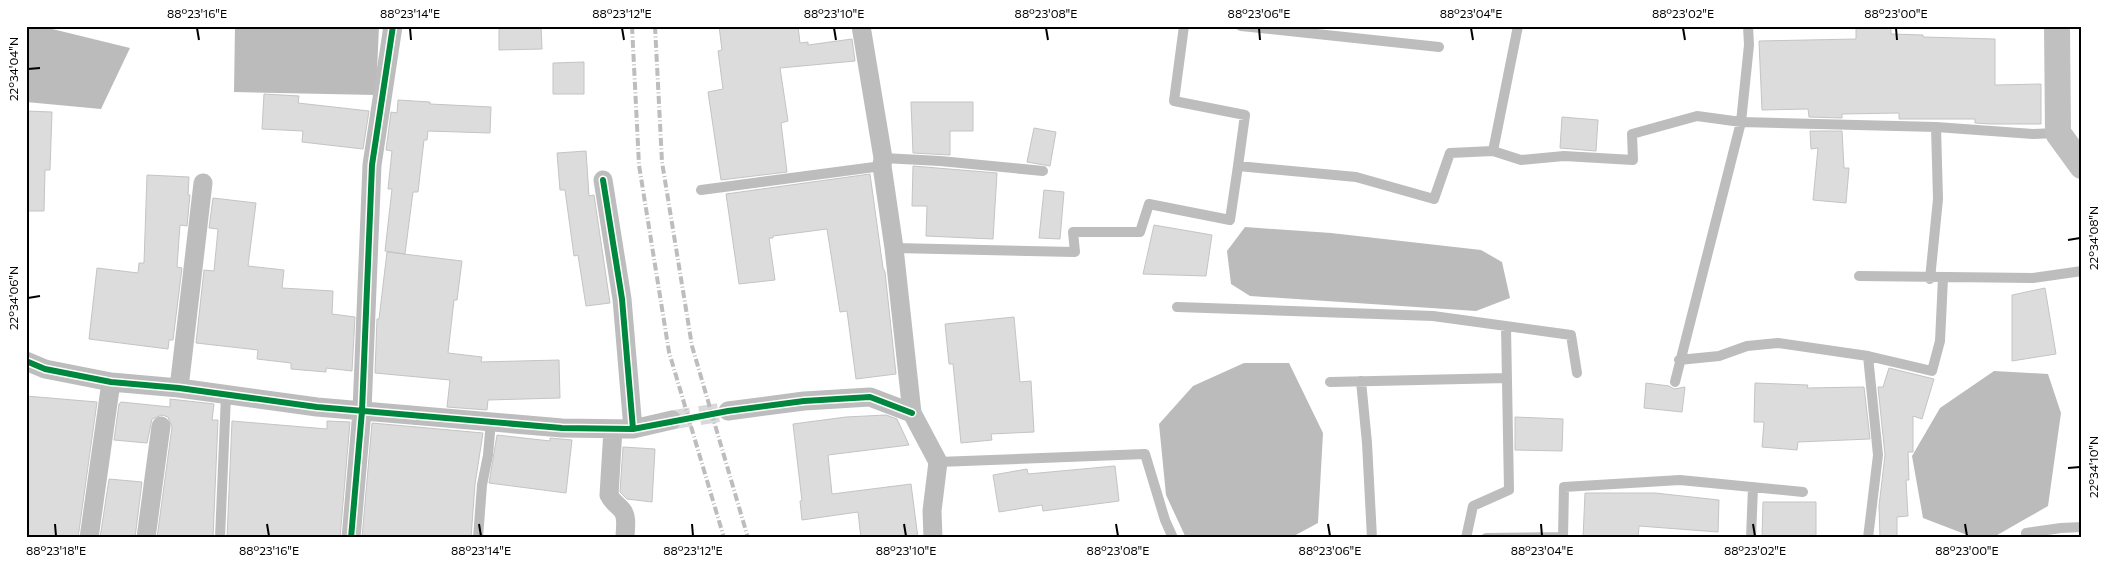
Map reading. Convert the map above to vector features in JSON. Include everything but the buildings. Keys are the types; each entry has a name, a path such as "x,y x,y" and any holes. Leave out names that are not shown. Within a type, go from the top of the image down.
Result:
{"street":[{"path":"351,538 362,411 372,165 394,26"},
{"path":"861,26 894,248 912,414 938,462 932,511 933,538"},
{"path":"2057,26 2058,133 2082,166"},
{"path":"603,180 622,299 633,429"},
{"path":"179,388 203,183"},
{"path":"26,361 45,370 111,382 179,388 362,411 562,428 633,429 672,420"},
{"path":"89,538 111,382"},
{"path":"728,411 804,401 870,397 912,414"},
{"path":"146,538 161,426"},
{"path":"613,429 609,495 612,502 623,510 626,517 625,538"}],"lane":[{"path":"894,248 1076,252 1073,232 1140,232 1148,204 1230,220 1245,115 1174,101 1184,26"},
{"path":"1241,26 1439,47"},
{"path":"1493,151 1518,26"},
{"path":"1674,382 1741,122 1750,45 1748,26"},
{"path":"1238,166 1356,177 1434,199 1450,153 1493,151 1521,160 1564,156 1633,160 1632,134 1697,116 1741,122 1936,127 2033,134 2058,133"},
{"path":"1930,279 1938,199 1936,127"},
{"path":"701,190 882,162 940,161 1043,171"},
{"path":"1859,276 1930,279 2033,278 2082,271"},
{"path":"1680,360 1719,356 1747,346 1778,343 1868,356 1932,371 1940,341 1943,278"},
{"path":"1177,307 1433,316 1571,335 1577,373"},
{"path":"1466,538 1473,506 1509,490 1506,327"},
{"path":"1868,356 1878,455 1868,538"},
{"path":"1330,382 1507,378"},
{"path":"1361,381 1367,443 1372,538"},
{"path":"220,538 226,395"},
{"path":"478,538 482,486 488,455 491,421"},
{"path":"938,462 1145,454 1165,520 1173,538"},
{"path":"1486,538 1563,537 1564,487 1680,480 1803,492"},
{"path":"1751,538 1753,487"},
{"path":"2027,538 2026,533 2082,527"}],"shaded area":[{"path":"26,26 40,26 130,48 101,109 26,102"},
{"path":"235,26 379,26 376,95 234,92"},
{"path":"1245,227 1331,233 1481,250 1502,262 1510,298 1476,311 1250,296 1231,284 1227,251"},
{"path":"1244,363 1289,363 1323,433 1318,523 1290,538 1186,538 1166,495 1159,424 1193,386"},
{"path":"1994,371 2048,374 2061,413 2048,506 1992,538 1975,538 1923,518 1912,456 1940,408"}],"tunnel":[{"path":"672,420 728,411"}],"railway":[{"path":"632,26 639,165 669,352 724,538"},
{"path":"655,26 662,162 692,346 748,538"}],"cycle path":[{"path":"351,538 362,411 372,165 393,26"},
{"path":"603,180 622,299 633,429"},
{"path":"26,361 45,369 111,382 179,388 317,407 562,428 633,429 728,411 804,401 870,397 912,413"}]}
